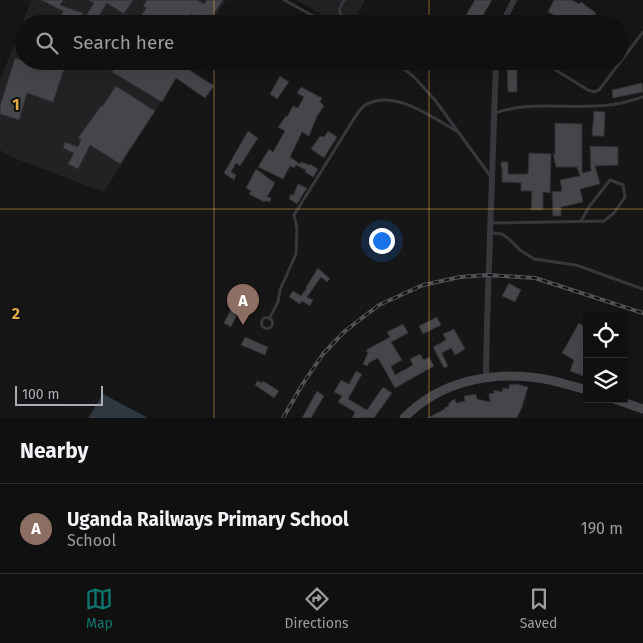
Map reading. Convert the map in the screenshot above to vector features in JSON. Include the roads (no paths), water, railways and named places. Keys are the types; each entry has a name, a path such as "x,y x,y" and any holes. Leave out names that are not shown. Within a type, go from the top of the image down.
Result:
{"street":[{"path":"506,15 514,0"},
{"path":"486,376 496,70"},
{"path":"404,418 423,400 435,393 458,383 486,376 538,378 583,389"},
{"path":"626,403 643,409"}],"lane":[{"path":"284,0 312,15"},
{"path":"341,15 339,8 344,0"},
{"path":"628,52 643,32"},
{"path":"405,70 436,100 483,169 492,179"},
{"path":"556,70 594,92 599,90 614,70"},
{"path":"494,114 507,109 541,106 610,105 643,97"},
{"path":"269,319 278,302 280,290 296,254 297,228 294,215 355,117 364,106 376,101 391,100 414,107 458,132"},
{"path":"490,224 581,222 604,221 614,213 625,197 623,184 610,180 589,207 581,222"},
{"path":"490,233 502,234 534,260 576,265 643,289"}],"railway":[{"path":"283,418 323,354 345,331 379,305 423,285 460,277 488,275 535,278 643,313"}],"place":[{"name":"Uganda Railways Primary School","path":"243,325"}]}
